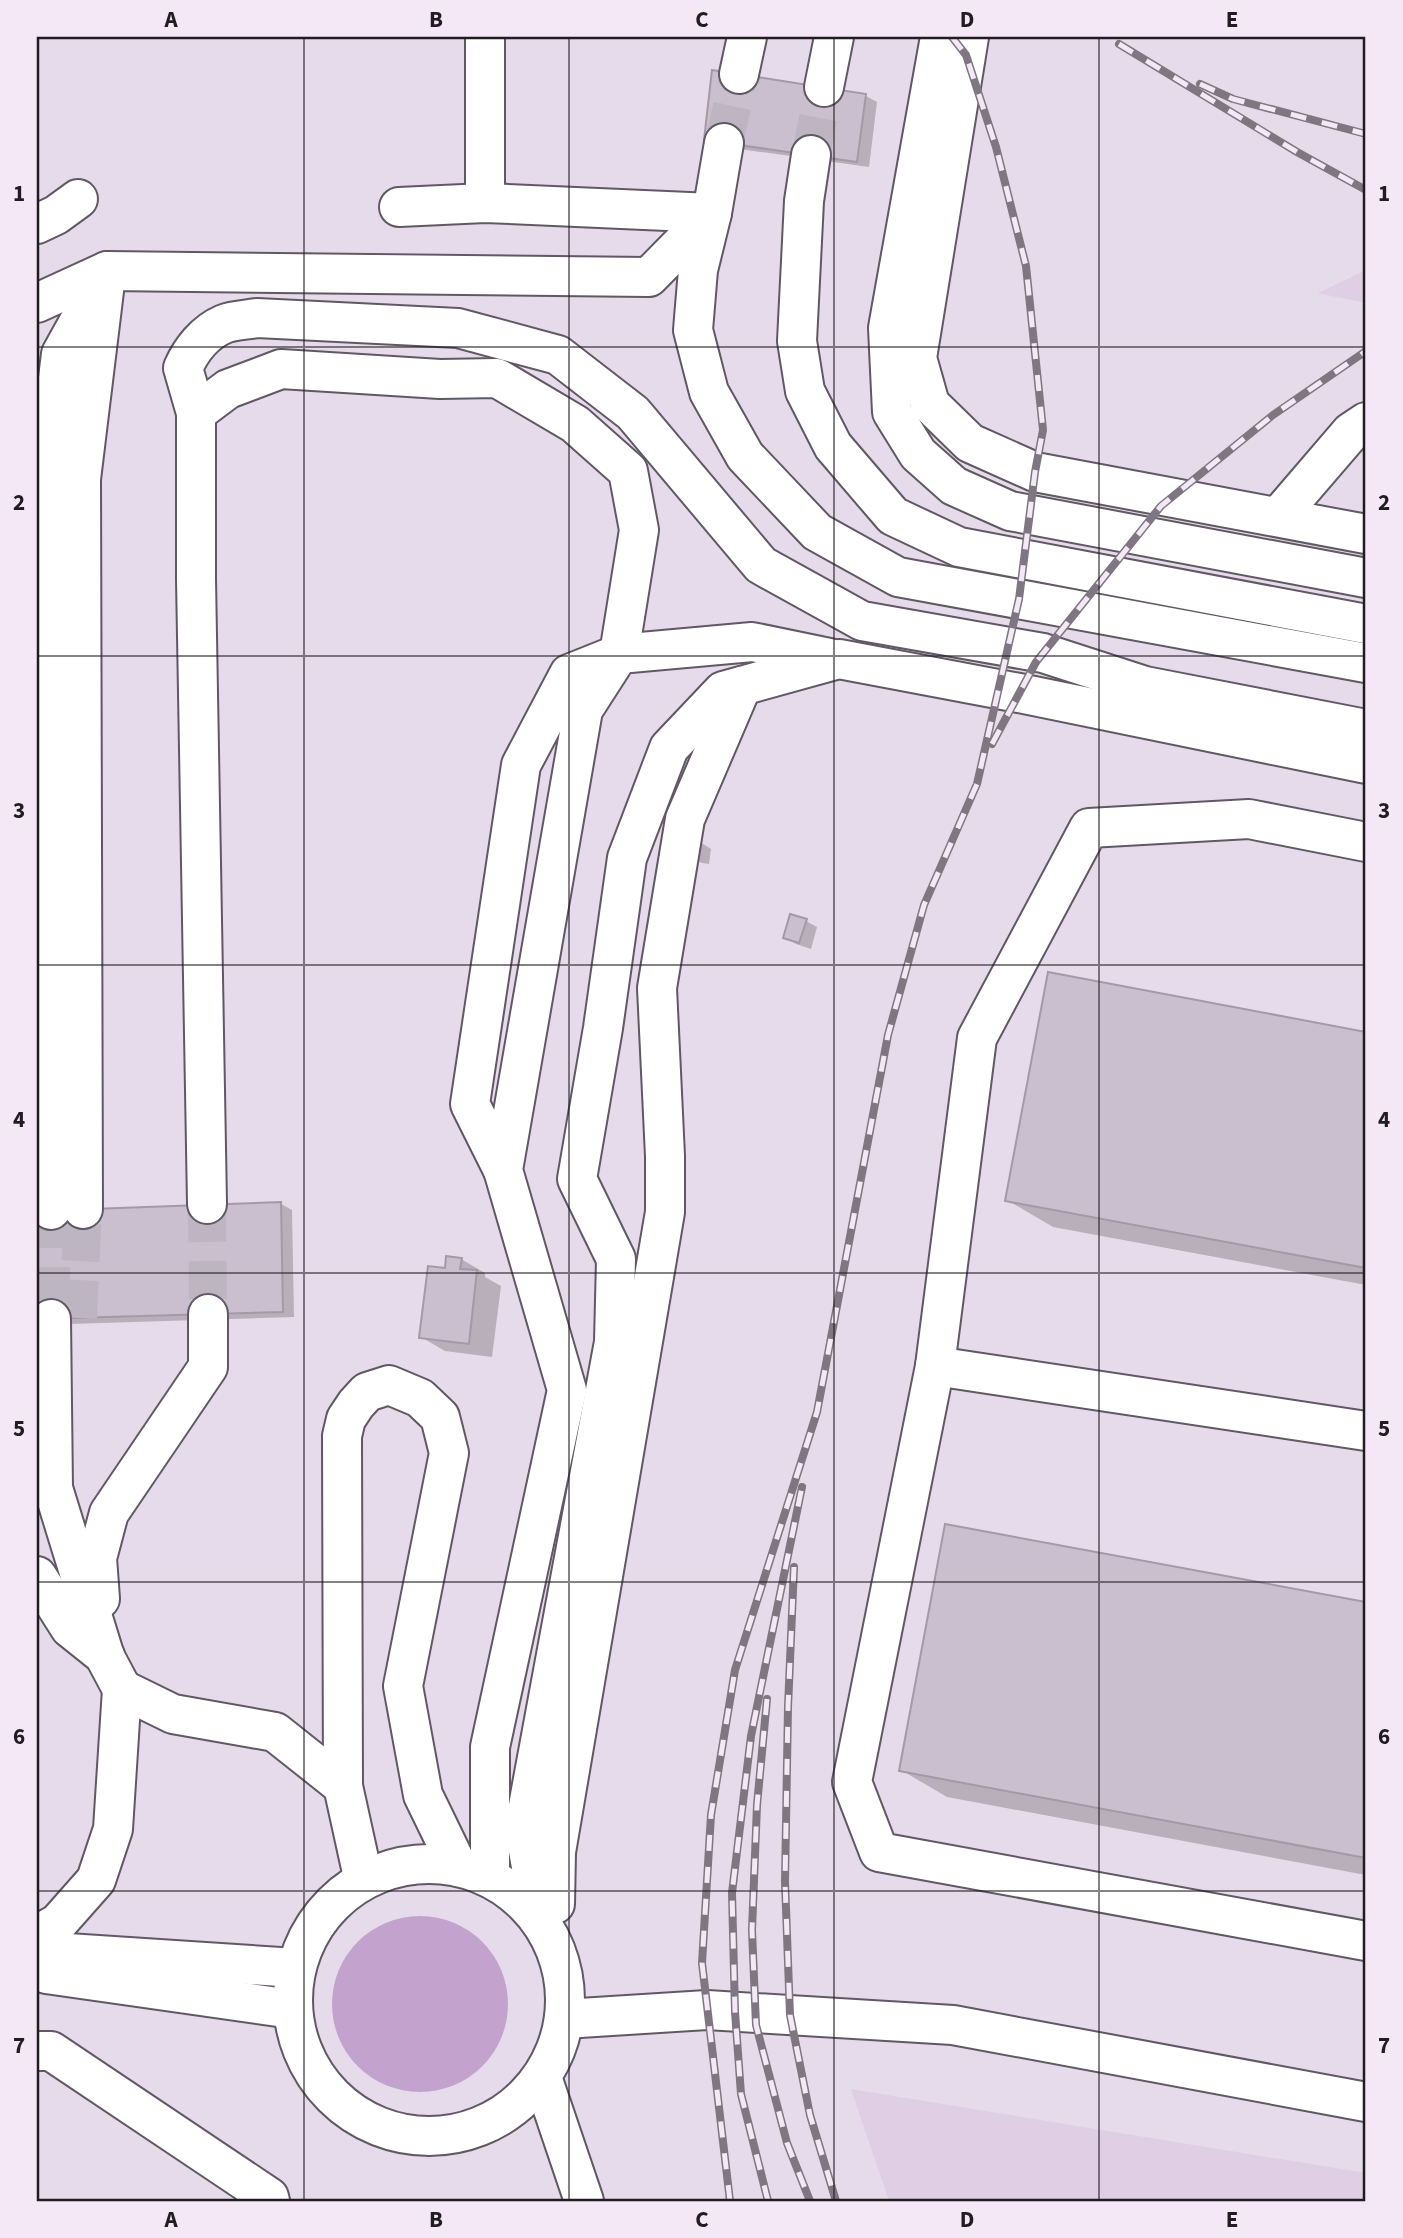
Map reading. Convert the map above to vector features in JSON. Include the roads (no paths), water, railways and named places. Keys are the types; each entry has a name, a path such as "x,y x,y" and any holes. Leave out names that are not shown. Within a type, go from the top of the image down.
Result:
{"lane":[{"path":"485,37 485,203"},
{"path":"739,74 747,37"},
{"path":"824,88 834,37"},
{"path":"940,37 888,328 892,412 918,454 954,486 1010,511 1366,578"},
{"path":"969,37 917,358 930,404 970,443 1035,472 1366,534"},
{"path":"724,143 712,213 698,270 693,330 709,391 745,456 817,532 898,576 1366,663"},
{"path":"811,155 804,201 797,341 805,391 834,446 893,516 959,547 1366,624"},
{"path":"37,224 56,215 78,199"},
{"path":"399,208 485,203 712,213"},
{"path":"37,303 107,271 649,277 712,213"},
{"path":"67,1210 45,483 61,354 107,271"},
{"path":"207,1204 196,413 183,368 189,355 204,337 224,324 257,318 458,328 558,355 633,414 761,565 862,621 1043,653 1145,686 1366,729"},
{"path":"196,413 228,389 281,369 440,379 497,378 575,424 628,471 639,530 619,654 583,710 503,1170"},
{"path":"1278,517 1351,432 1366,422"},
{"path":"474,1873 490,1746 567,1390 503,1170 470,1104 521,765 569,674 619,654 752,642 1366,764"},
{"path":"547,1933 518,1897 474,1873 420,1864 363,1877 343,1894 313,1927 296,1968 292,2009 300,2046 317,2079 343,2106 376,2126 412,2136 449,2136 485,2125 517,2105 542,2077 552,2059 564,2019 564,1981 547,1933 524,1828 614,1342 616,1259 577,1179 603,1028 626,858 669,748 723,691 839,659"},
{"path":"547,1933 556,1852 665,1212 666,1156 657,988 685,819 743,686"},
{"path":"1366,842 1249,818 1089,828 977,1038 935,1366 852,1782 879,1852 1366,1941"},
{"path":"37,1934 58,1923 96,1880 113,1829 114,1673 97,1558 109,1513 208,1367 208,1314"},
{"path":"65,1318 53,1488 114,1673"},
{"path":"935,1366 1366,1431"},
{"path":"363,1877 342,1786 342,1436 346,1419 367,1392 389,1385 420,1398 440,1417 449,1452 403,1686 423,1795 474,1873"},
{"path":"37,1576 71,1628 114,1673 173,1714 275,1732 342,1786"},
{"path":"37,1951 296,1968"},
{"path":"37,1973 292,2009"},
{"path":"564,2019 707,2010 953,2025 1366,2102"},
{"path":"44,2051 268,2197 270,2201"},
{"path":"542,2077 584,2201"}],"tunnel":[{"path":"724,143 739,74"},
{"path":"811,155 824,87"},
{"path":"207,1204 208,1314"},
{"path":"78,1318 83,1209"},
{"path":"51,1210 51,1319"}],"railway":[{"path":"730,2201 702,1963 711,1815 735,1670 817,1412 888,1035 924,905 977,784 1019,599 1043,430 1026,266 996,147 966,55 952,37"},
{"path":"1119,44 1297,152 1366,190"},
{"path":"1200,84 1233,99 1366,134"},
{"path":"992,744 1036,662 1161,506 1273,415 1366,351"},
{"path":"768,2201 741,2094 735,2012 732,1893 751,1736 802,1487"},
{"path":"794,1567 785,1882 790,2015 810,2115 836,2201"},
{"path":"767,1699 757,1805 752,1930 756,2025 787,2143 810,2201"}]}
